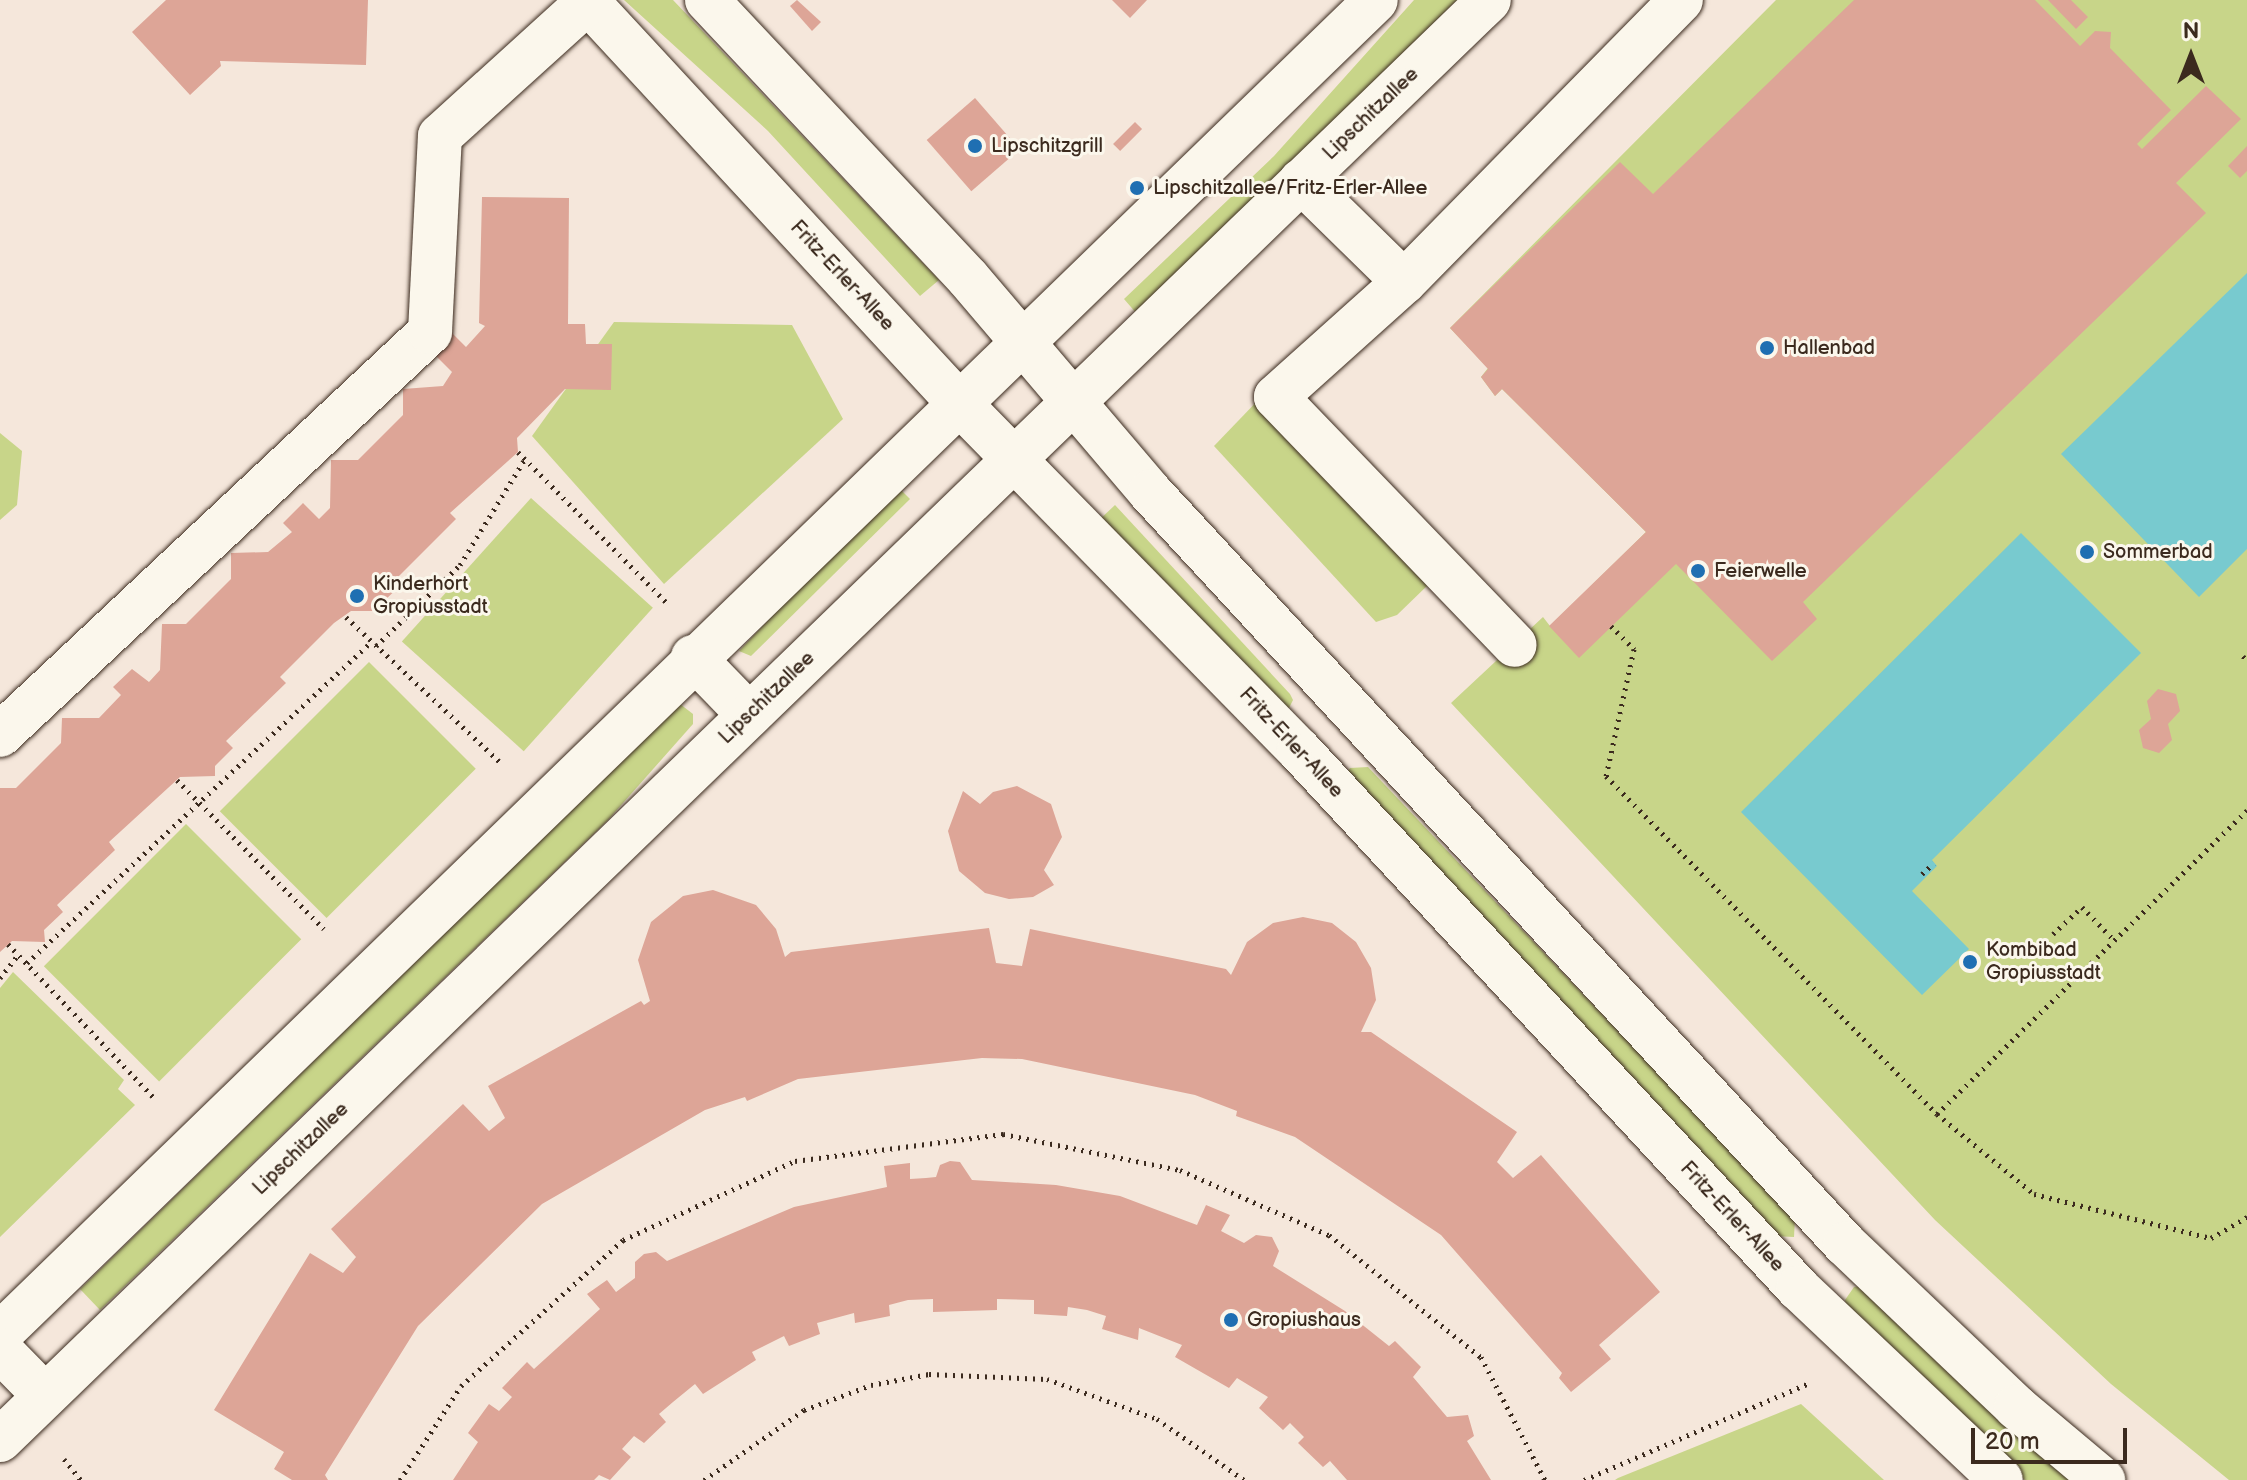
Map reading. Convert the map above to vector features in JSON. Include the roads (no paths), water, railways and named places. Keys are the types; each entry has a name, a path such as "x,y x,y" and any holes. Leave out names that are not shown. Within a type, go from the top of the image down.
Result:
{"street":[{"path":"707,0 1022,340 1073,403 1845,1244 2016,1407 2103,1480"},
{"path":"0,1334 693,657 1376,0"},
{"name":"Lipschitzallee","path":"0,1440 1489,0"},
{"path":"1515,645 1276,397 1404,282 1681,0"},
{"path":"0,735 430,332 440,136 587,1"},
{"name":"Fritz-Erler-Allee","path":"587,1 958,402 1299,750 1798,1288 2001,1480"},
{"path":"1301,181 1404,282"},
{"path":"693,657 749,715"},
{"path":"1299,750 1348,705"},
{"path":"1798,1288 1845,1244"},
{"path":"0,1350 45,1396"}],"water":[{"path":"2247,273 2247,549 2199,597 2061,454"},
{"path":"2021,533 2141,653 1932,860 1937,866 1912,891 1969,949 1922,995 1741,812"}],"place":[{"name":"Lipschitzgrill","path":"975,146"},
{"name":"Lipschitzallee/Fritz-Erler-Allee","path":"1137,188"},
{"name":"Hallenbad","path":"1767,348"},
{"name":"Sommerbad","path":"2087,552"},
{"name":"Feierwelle","path":"1698,571"},
{"name":"Kinderhort Gropiusstadt","path":"357,596"},
{"name":"Kombibad Gropiusstadt","path":"1970,962"},
{"name":"Gropiushaus","path":"1231,1320"}]}
